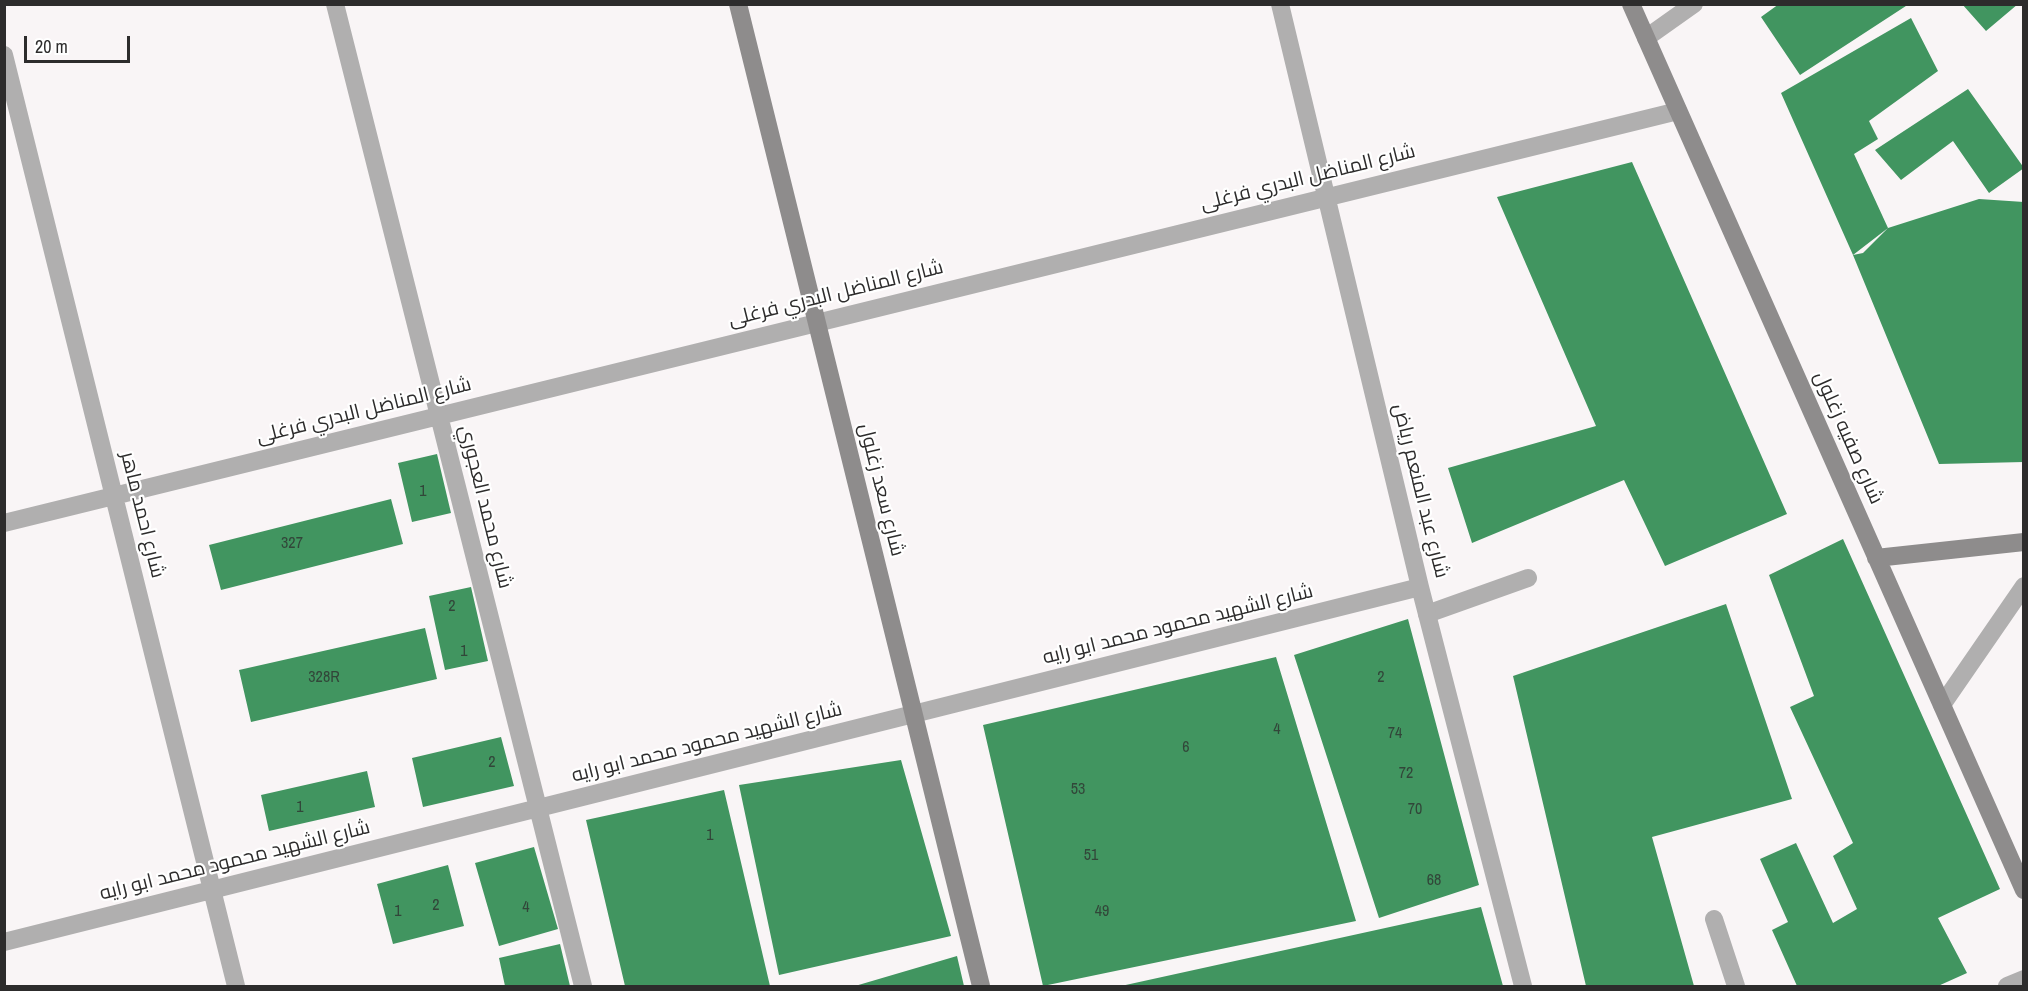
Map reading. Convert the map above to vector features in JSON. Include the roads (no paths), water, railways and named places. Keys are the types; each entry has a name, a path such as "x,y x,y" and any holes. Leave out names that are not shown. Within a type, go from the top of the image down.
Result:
{"street":[{"name":"شارع محمد العجوري","path":"335,4 583,987"},
{"name":"شارع سعد زغلول","path":"738,4 981,987"},
{"name":"شارع عبد المنعم رياض","path":"1280,4 1420,588 1522,987"},
{"name":"شارع صفيه زغلول","path":"1631,4 2024,890"},
{"path":"1646,38 1694,4"},
{"name":"شارع احمد ماهر","path":"4,55 236,987"},
{"name":"شارع المناضل البدري فرغلى","path":"4,523 1678,111"},
{"path":"1876,558 2024,542"},
{"path":"1427,614 1528,578"},
{"path":"1942,705 2024,586"},
{"name":"شارع الشهيد محمود محمد ابو رايه","path":"4,942 1420,588"},
{"path":"1714,919 1736,987"},
{"path":"2007,987 2024,979"}]}
